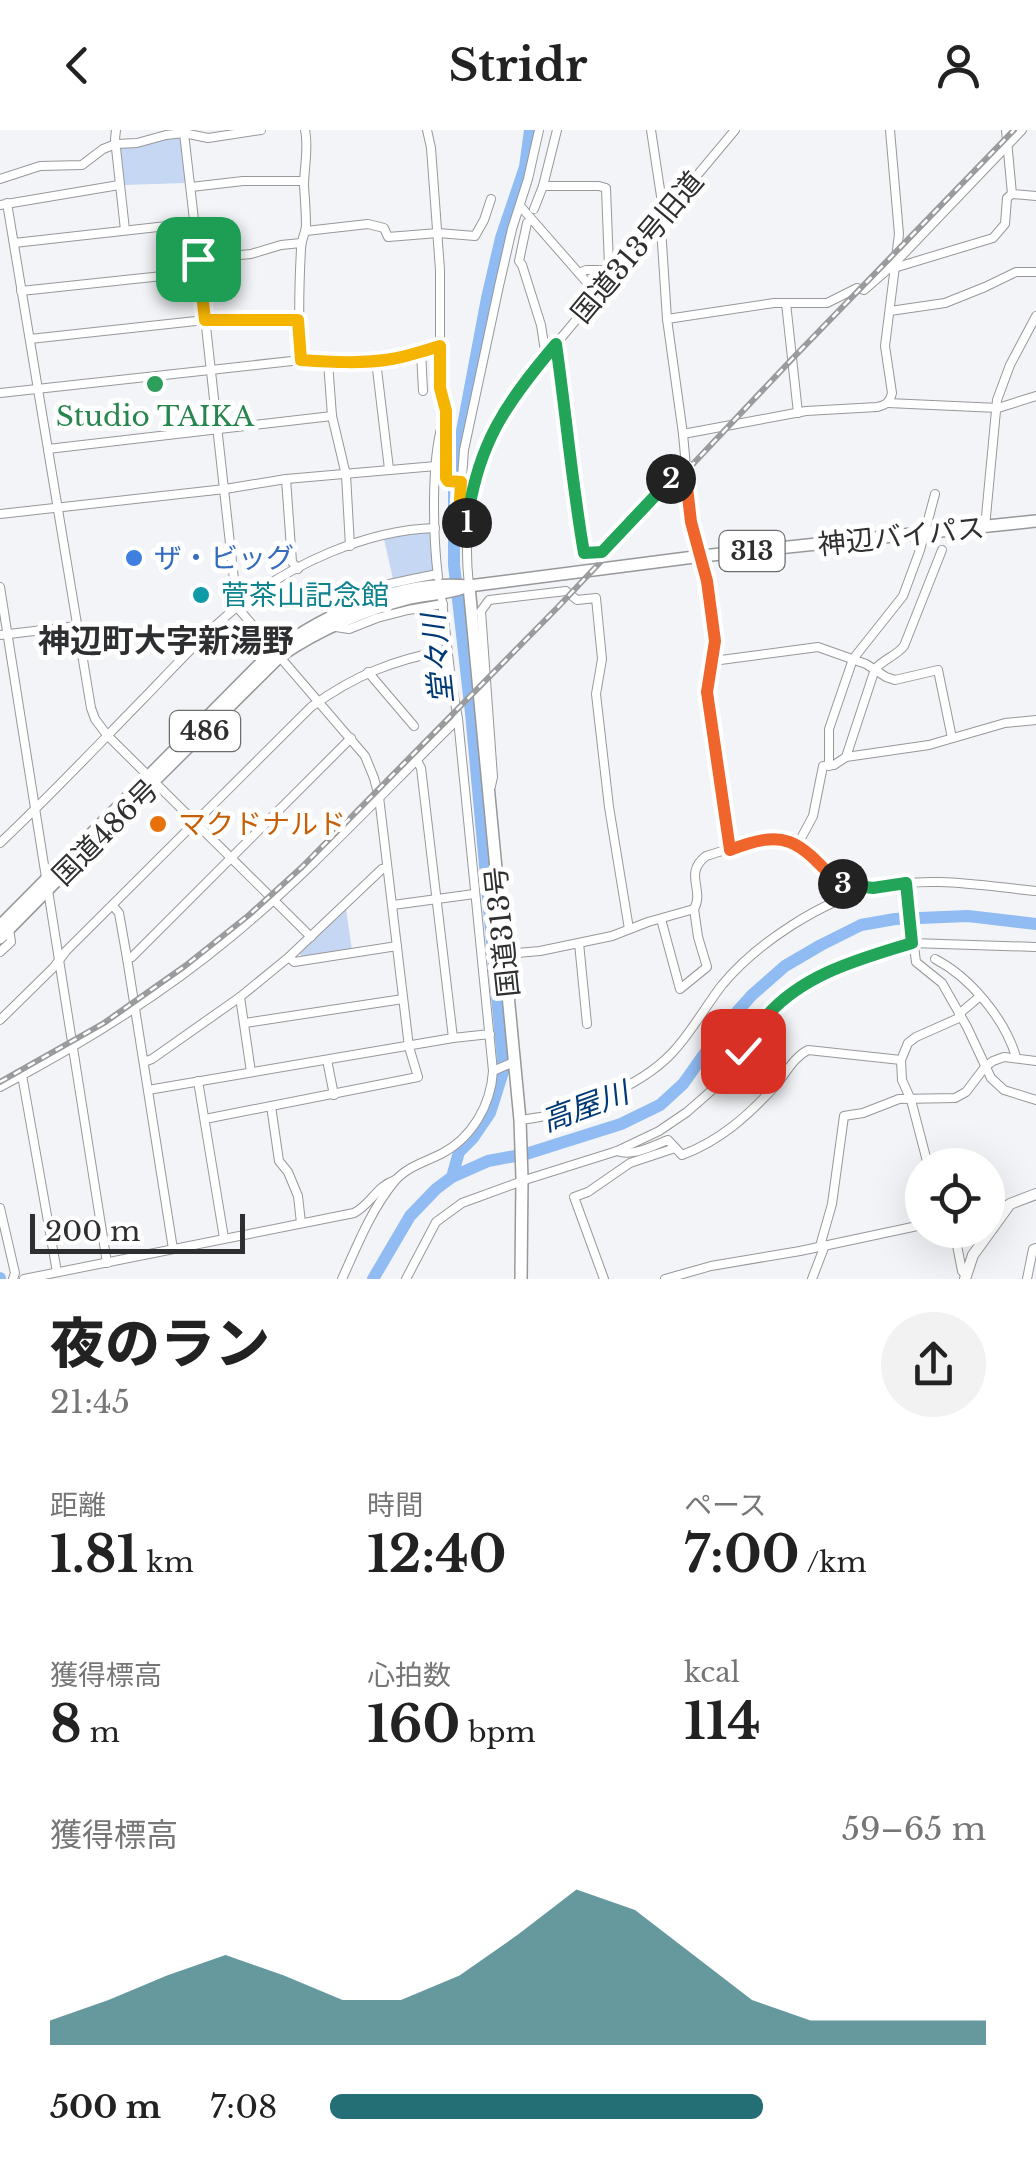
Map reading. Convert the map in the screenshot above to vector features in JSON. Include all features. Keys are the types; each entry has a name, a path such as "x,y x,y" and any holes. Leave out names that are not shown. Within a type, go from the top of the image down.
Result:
{"highway":[{"name":"神辺バイパス","path":"454,592 702,556 1036,521"},
{"name":"国道486号","path":"3,926 278,654 371,601 414,589 454,592"},
{"name":"国道313号","path":"454,592 488,796 504,954 503,1066 520,1123 521,1279"}],"main road":[{"path":"966,1278 973,1254 1010,1204 1036,1194"}],"street":[{"path":"116,130 125,230"},
{"path":"0,179 40,166 82,165 116,144 137,144 184,133 208,138 261,130"},
{"path":"301,360 298,320 301,244 306,231 305,130"},
{"path":"427,130 438,233 440,388 446,411 446,478 461,482"},
{"path":"534,208 558,130"},
{"path":"651,130 667,319 691,522 702,556 715,641 707,692 730,850"},
{"name":"国道313号旧道","path":"503,1066 490,1034 458,719 447,650 477,470 498,421 525,381 735,130"},
{"path":"888,402 892,393 884,346 899,234 890,130"},
{"path":"1006,130 1012,194"},
{"path":"667,319 786,303 827,303 856,288 864,290 894,266 1022,130"},
{"path":"467,527 459,518 464,450 512,230 540,132"},
{"path":"184,133 237,607 365,756 379,797 403,999 418,1078 204,1119"},
{"path":"191,187 243,181 304,182"},
{"path":"119,185 4,204 14,243 90,708 108,735 311,937"},
{"path":"543,186 606,188 609,266 578,272"},
{"path":"894,266 993,238 1005,224 1007,198 1012,194 1036,196"},
{"path":"306,231 368,224 384,228 388,237 438,233 475,236 491,199"},
{"path":"521,208 598,295"},
{"path":"14,243 194,222"},
{"path":"527,223 518,261 549,353"},
{"path":"198,259 301,244"},
{"path":"21,291 200,272"},
{"path":"890,311 944,303 1016,272 1036,272"},
{"path":"786,303 798,413"},
{"path":"985,527 997,400 1036,316"},
{"path":"30,340 205,320 298,320"},
{"path":"556,344 571,479 584,553 602,552 676,474 685,470"},
{"path":"0,393 301,360 376,361 440,346"},
{"path":"421,352 423,391"},
{"path":"376,361 389,469"},
{"path":"328,362 332,416 346,475 350,546"},
{"path":"683,434 826,409 877,407 888,402 998,408 1036,396"},
{"path":"446,411 438,436 436,466 438,575 392,583 336,603 332,606 331,621 349,629 454,592"},
{"path":"48,450 332,416"},
{"path":"0,514 286,479 436,466"},
{"path":"286,479 292,562 298,569"},
{"path":"829,766 830,729 853,659 903,596 935,494"},
{"path":"0,843 237,607 298,569 350,546 371,538 435,528"},
{"path":"846,756 875,669 904,646 942,550"},
{"path":"0,587 4,634 108,1263"},
{"path":"488,796 493,777 480,610 489,600 566,592 577,600 596,598 602,658 596,694 629,929"},
{"path":"4,634 76,626"},
{"path":"713,661 812,647 832,650 896,680 938,670 952,738"},
{"path":"0,1020 319,702 341,686 386,664 447,650"},
{"path":"368,672 414,726"},
{"path":"0,1087 75,1047 193,968 274,900 458,719"},
{"path":"798,844 813,816 822,766 834,765 846,756 929,744 1005,723 1036,720"},
{"path":"127,958 350,738"},
{"path":"416,760 454,1038"},
{"path":"660,918 680,989 707,967 694,909 698,902 694,873 698,862 706,856 769,838 805,848 840,884 873,888 924,881 1036,891"},
{"path":"144,1062 240,997 387,868"},
{"path":"906,884 916,962 938,978 991,1078 1004,1090 1036,1100"},
{"path":"520,1123 583,1105 645,1074 671,1054 724,983 772,939 817,912 873,888"},
{"path":"393,905 474,894"},
{"path":"113,906 119,912 174,1249"},
{"path":"504,954 612,936 694,909"},
{"path":"0,952 11,942 3,926"},
{"path":"406,1279 436,1222 447,1212 522,1180 618,1151 659,1130 710,1091 766,1017 792,992 833,968 912,941 1036,947"},
{"path":"579,943 587,1024"},
{"path":"289,957 294,962 397,946"},
{"path":"935,959 957,973 979,997 1004,1031 1016,1058"},
{"path":"240,997 251,1072"},
{"path":"924,1148 912,1100 902,1080 901,1060 908,1043 960,1016 979,997"},
{"path":"245,1024 403,999"},
{"path":"148,1090 490,1034"},
{"path":"618,1151 638,1151 668,1140 682,1155 719,1138 754,1109 808,1050 901,1060"},
{"path":"812,1279 832,1204 844,1116 864,1113 899,1099 955,1098 966,1092 985,1066 1004,1057 1036,1061"},
{"path":"326,1060 334,1094"},
{"path":"24,1279 354,1213 381,1186 446,1151 469,1130 503,1066"},
{"path":"22,1075 57,1272"},
{"path":"198,1081 224,1238"},
{"path":"271,1106 279,1161 298,1196 301,1223"},
{"path":"604,1279 574,1197 630,1164 674,1148"},
{"path":"342,1279 370,1220 395,1180"},
{"path":"1005,1205 1010,1204"},
{"path":"0,1208 16,1273 12,1279"},
{"path":"666,1279 711,1266 905,1228"},
{"path":"958,1248 966,1278"},
{"path":"1027,1279 1032,1250 1036,1248"}],"shaded area":[{"path":"166,137 181,139 186,183 123,185 119,151 122,147 139,147"},
{"path":"427,530 434,535 435,568 432,572 393,579 384,539"},
{"path":"346,909 352,950 302,958 299,952"}],"waterway":[{"name":"堂々川","path":"452,1177 459,1152 490,1113 503,1072 454,565 454,473 487,298 501,238 525,167 530,130"},
{"name":"高屋川","path":"373,1279 410,1216 452,1177 488,1161 526,1154 621,1124 660,1105 683,1084 752,995 785,966 821,945 861,925 895,919 968,916 1036,924"}],"railway":[{"path":"0,1082 104,1023 185,966 302,867 558,607 1014,130"}],"place":[{"name":"Studio TAIKA","path":"155,384"},
{"name":"ザ・ビッグ","path":"134,558"},
{"name":"菅茶山記念館","path":"201,595"},
{"name":"マクドナルド","path":"158,824"}],"district":[{"name":"神辺町大字新湯野","path":"166,641"}],"route":[{"path":"198,259 205,320 298,320 301,360 376,361 440,346 440,388 446,411 446,478 461,482 459,518 467,527 477,470 498,421 556,344 571,479 584,553 602,552 676,474 685,470 691,522 702,556 715,641 707,692 730,850 759,839 776,838 805,848 840,884 873,888 906,883 912,940 833,968 792,992 766,1017 743,1051"}]}
